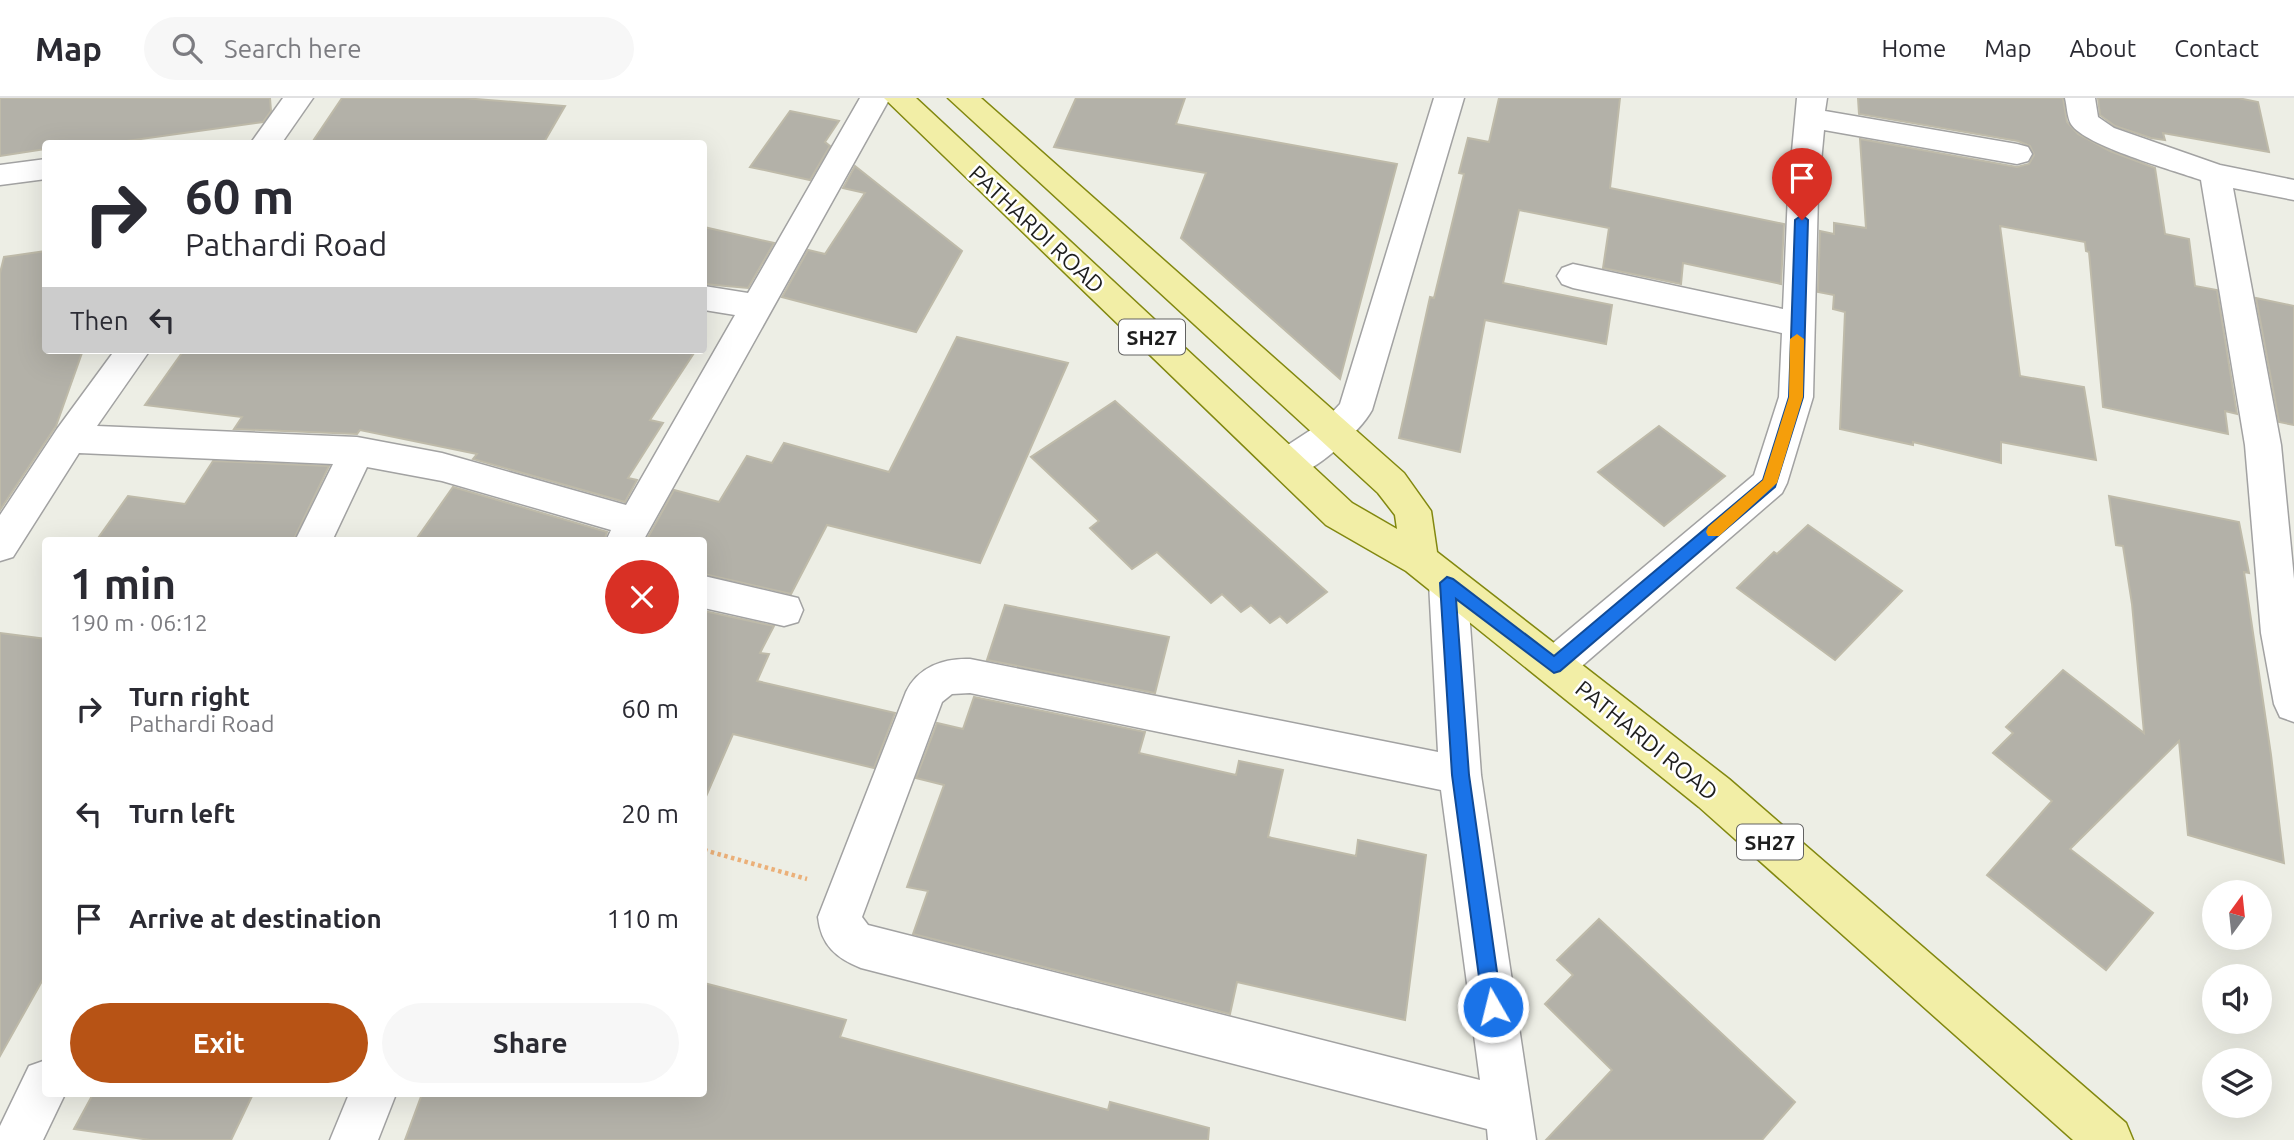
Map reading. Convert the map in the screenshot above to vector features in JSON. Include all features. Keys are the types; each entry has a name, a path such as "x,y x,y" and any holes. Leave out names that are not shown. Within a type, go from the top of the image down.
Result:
{"main road":[{"name":"PATHARDI ROAD","path":"899,98 1339,514 1433,572 1714,793 2109,1140"},
{"path":"963,98 1391,483 1413,511 1433,572"}],"street":[{"path":"267,140 298,98"},
{"path":"69,439 254,444 357,451 442,467 629,531 875,98"},
{"path":"1287,464 1335,432 1355,410 1449,98"},
{"path":"2080,98 2084,121 2092,128 2215,174 2294,190"},
{"path":"1554,666 1769,483 1796,397 1803,194 1812,108 2017,154"},
{"path":"0,175 42,170"},
{"path":"2215,174 2278,448 2287,635 2294,704"},
{"path":"1573,276 1797,324"},
{"path":"707,299 757,307"},
{"path":"0,546 69,439 130,354"},
{"path":"315,537 357,451"},
{"path":"1433,572 1510,1125 861,946 848,939 840,930 840,917 849,891 926,692 934,683 951,675 970,676 1460,775"},
{"path":"707,593 784,610"},
{"path":"18,1140 42,1091"},
{"path":"354,1140 372,1097"}],"path":[{"path":"707,851 849,891"}],"building":[{"path":"0,98 270,98 271,111 263,122 134,140 42,140 42,150 0,156"},
{"path":"342,98 463,98 565,106 545,140 314,140"},
{"path":"1076,98 1185,98 1176,124 1397,164 1340,379 1181,238 1206,173 1054,147"},
{"path":"1499,98 1620,98 1610,188 1784,224 1781,284 1683,263 1681,284 1603,268 1609,228 1519,210 1503,283 1612,305 1606,344 1485,320 1460,452 1399,438 1430,297 1434,298 1464,174 1459,173 1468,138 1489,142"},
{"path":"1858,98 2063,98 2067,122 2078,134 2110,151 2155,168 2165,234 2189,239 2195,286 2217,290 2237,414 2225,411 2228,434 2103,407 2089,252 2086,251 2085,242 2000,226 2020,376 2084,387 2096,460 2001,442 2001,463 1913,442 1913,445 1840,429 1845,312 1833,309 1834,295 1818,292 1820,231 1834,234 1834,223 1866,228 1860,139 2017,167 2029,164 2034,155 2030,146 2018,141 1859,114"},
{"path":"2098,98 2238,98 2258,102 2269,152 2163,133 2165,140 2151,138 2115,126 2100,115"},
{"path":"790,111 839,121 825,142 830,146 810,180 750,167"},
{"path":"855,166 962,251 916,332 782,297 808,250 825,254 865,193 843,188"},
{"path":"707,228 774,243 748,288 707,284"},
{"path":"42,252 42,354 82,354 56,426 0,510 0,273 4,257"},
{"path":"2256,298 2294,306 2294,425 2279,422"},
{"path":"957,337 1068,363 980,563 827,525 791,594 707,575 707,537 648,537 674,490 719,502 747,456 772,463 784,443 889,472"},
{"path":"181,354 693,354 650,420 663,423 628,478 637,480 625,502 473,459 477,454 360,430 357,434 234,429 242,417 145,405"},
{"path":"1115,401 1327,592 1287,623 1280,616 1270,623 1251,605 1241,612 1222,594 1211,603 1157,552 1132,569 1090,528 1099,521 1031,457"},
{"path":"1659,426 1725,476 1664,526 1598,472"},
{"path":"213,461 329,466 295,537 99,537 128,496 185,504"},
{"path":"453,487 607,532 605,537 418,537"},
{"path":"2109,496 2239,522 2249,573 2244,572 2284,863 2188,835 2179,741 2070,849 2153,913 2106,970 1987,875 2052,801 1993,753 2013,733 2006,727 2063,670 2144,733 2132,604 2123,546 2116,545"},
{"path":"1808,525 1902,591 1835,660 1737,588 1774,552 1777,554"},
{"path":"1005,605 1169,637 1155,693 987,660"},
{"path":"707,612 774,626 760,653 769,654 757,681 895,713 874,768 733,734 707,794"},
{"path":"0,633 42,638 42,981 0,1056"},
{"path":"974,697 1145,732 1139,753 1236,775 1239,761 1283,770 1268,837 1356,856 1358,840 1426,855 1405,1020 1237,982 1230,1014 913,934 928,891 907,887 944,785 916,778 937,723 963,729"},
{"path":"1599,919 1795,1102 1762,1140 1546,1140 1612,1070 1545,1004 1573,975 1557,960"},
{"path":"707,984 846,1020 840,1037 1108,1110 1110,1102 1209,1128 1208,1140 405,1140 421,1097 707,1097"},
{"path":"91,1097 252,1097 231,1140 150,1140 74,1129"}],"slow traffic":[{"path":"1713,532 1769,483 1796,397 1797,339"}],"route":[{"path":"1493,1007 1460,775 1447,583 1554,666 1769,483 1796,397 1802,220"}]}
